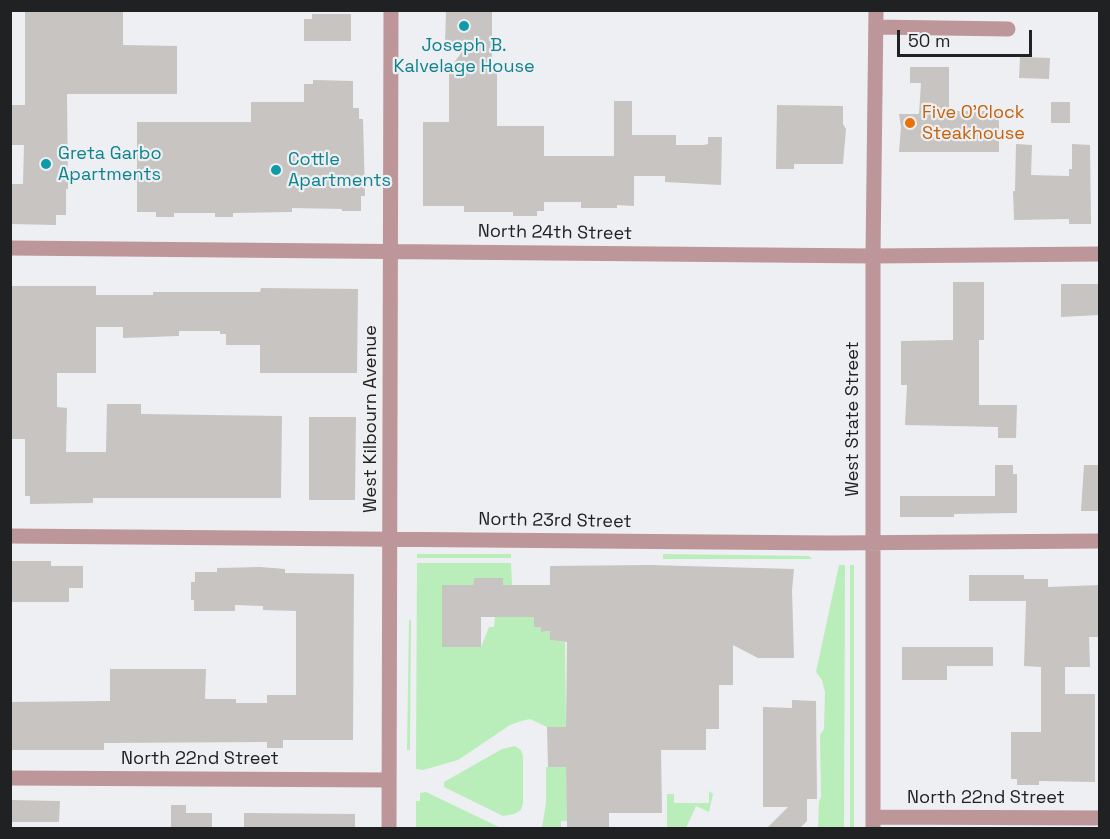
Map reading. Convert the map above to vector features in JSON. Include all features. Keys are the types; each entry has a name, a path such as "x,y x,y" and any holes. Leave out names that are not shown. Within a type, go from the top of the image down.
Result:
{"street":[{"name":"West Kilbourn Avenue","path":"389,828 391,10"},
{"name":"West State Street","path":"873,823 873,256 876,10"},
{"path":"876,27 1008,29"},
{"name":"North 24th Street","path":"10,248 873,256 1100,254"},
{"name":"North 23rd Street","path":"10,536 873,542 1100,541"},
{"name":"North 22nd Street","path":"10,778 389,780"},
{"name":"North 22nd Street","path":"873,823 1100,818"}],"green space":[{"path":"417,554 511,554 511,558 417,558"},
{"path":"663,554 809,556 812,559 663,559"},
{"path":"417,563 511,563 512,585 503,585 502,578 474,578 473,585 442,647 481,647 489,627 494,627 495,617 534,617 534,627 541,627 542,632 550,631 550,640 565,642 566,727 547,727 530,719 521,721 510,725 458,760 423,770 416,769"},
{"path":"839,565 845,565 844,828 818,828 821,797 820,735 824,729 825,692 822,680 816,672"},
{"path":"850,565 854,565 854,828 850,828"},
{"path":"409,620 411,620 410,750 407,750"},
{"path":"515,746 521,750 523,756 521,810 503,816 444,787 444,782 502,749"},
{"path":"546,767 566,767 567,821 561,821 561,828 542,828 546,803"},
{"path":"709,791 713,794 709,812 696,806 686,828 667,828 667,794 674,794 674,803 709,803"},
{"path":"426,792 501,828 416,828 416,801 420,801 420,793"}],"building":[{"path":"25,10 123,10 123,45 177,46 177,94 67,94 66,215 56,215 56,225 10,224 10,184 23,184 24,145 10,145 10,105 25,105"},
{"path":"446,10 492,10 492,64 497,64 497,126 544,126 544,156 614,156 614,101 632,101 632,135 676,135 676,145 704,145 708,144 708,137 722,137 721,185 665,182 665,176 634,176 634,206 581,208 581,202 544,202 544,211 537,211 537,216 513,216 513,212 464,212 464,206 423,206 423,122 449,122 449,69 468,44 445,44"},
{"path":"312,14 351,14 351,41 304,41 304,19 312,19"},
{"path":"1020,57 1050,58 1049,79 1019,78"},
{"path":"910,67 949,67 949,111 999,111 999,152 899,152 901,127 899,114 919,114 921,83 910,83"},
{"path":"313,80 353,81 353,108 359,108 359,119 363,119 365,196 361,196 361,211 292,208 292,212 233,213 233,217 215,217 215,213 174,213 174,217 156,217 156,212 137,212 137,122 251,122 251,102 304,102 304,84 313,84"},
{"path":"1051,102 1070,102 1070,123 1051,123"},
{"path":"777,105 843,106 843,124 846,129 843,164 794,164 794,169 776,169"},
{"path":"1016,144 1032,145 1031,175 1069,176 1069,169 1072,169 1072,144 1090,145 1091,224 1069,224 1069,219 1014,220"},
{"path":"953,282 984,282 984,340 979,340 979,405 1017,405 1016,438 998,438 998,427 905,425 907,385 901,385 901,341 953,340"},
{"path":"1061,284 1099,284 1099,315 1061,317"},
{"path":"11,286 96,286 96,295 153,295 153,292 260,292 261,288 358,289 357,373 260,373 260,345 226,345 226,334 220,334 220,331 179,331 179,336 123,338 123,327 96,327 96,373 57,373 57,407 67,408 66,452 106,452 107,404 141,404 141,414 282,416 281,498 93,498 93,503 30,504 30,496 25,496 25,439 10,439"},
{"path":"309,417 356,417 355,500 309,500"},
{"path":"995,465 1013,465 1013,474 1017,474 1017,513 954,514 954,517 900,517 900,496 995,496"},
{"path":"1084,465 1100,465 1100,511 1081,511"},
{"path":"10,561 51,561 51,566 83,566 83,588 69,588 69,602 10,602"},
{"path":"649,565 794,569 792,590 794,658 758,658 733,645 733,685 719,685 719,729 706,729 706,750 661,750 662,813 609,813 609,828 567,828 566,767 548,767 547,727 566,727 567,642 550,640 550,631 541,632 541,627 534,627 534,617 481,617 481,647 442,647 442,585 473,585 474,578 503,578 503,585 550,585 550,566"},
{"path":"217,568 285,569 285,573 354,574 353,740 283,740 283,748 267,748 267,742 104,743 104,750 10,750 10,702 110,701 110,669 206,669 205,699 236,699 236,703 267,703 267,695 296,695 296,611 263,610 263,606 235,605 235,611 194,611 194,600 191,600 191,582 195,582 195,572 217,572"},
{"path":"969,575 1024,575 1024,579 1048,579 1048,587 1100,585 1100,637 1089,637 1090,667 1065,667 1065,694 1095,694 1095,782 1039,781 1039,785 1017,785 1017,779 1011,779 1011,732 1041,732 1041,667 1024,666 1026,601 969,601"},
{"path":"902,647 993,647 993,666 947,666 947,680 902,680"},
{"path":"792,700 816,701 817,799 807,799 807,821 800,828 767,828 788,807 763,807 763,707 792,708"},
{"path":"10,800 60,801 59,822 10,822"},
{"path":"171,805 186,805 186,813 212,813 212,828 171,828"},
{"path":"244,813 355,814 355,828 244,828"}],"place":[{"name":"Joseph B. Kalvelage House","path":"464,26"},
{"name":"Five O'Clock Steakhouse","path":"910,123"},
{"name":"Greta Garbo Apartments","path":"46,164"},
{"name":"Cottle Apartments","path":"276,170"}]}
